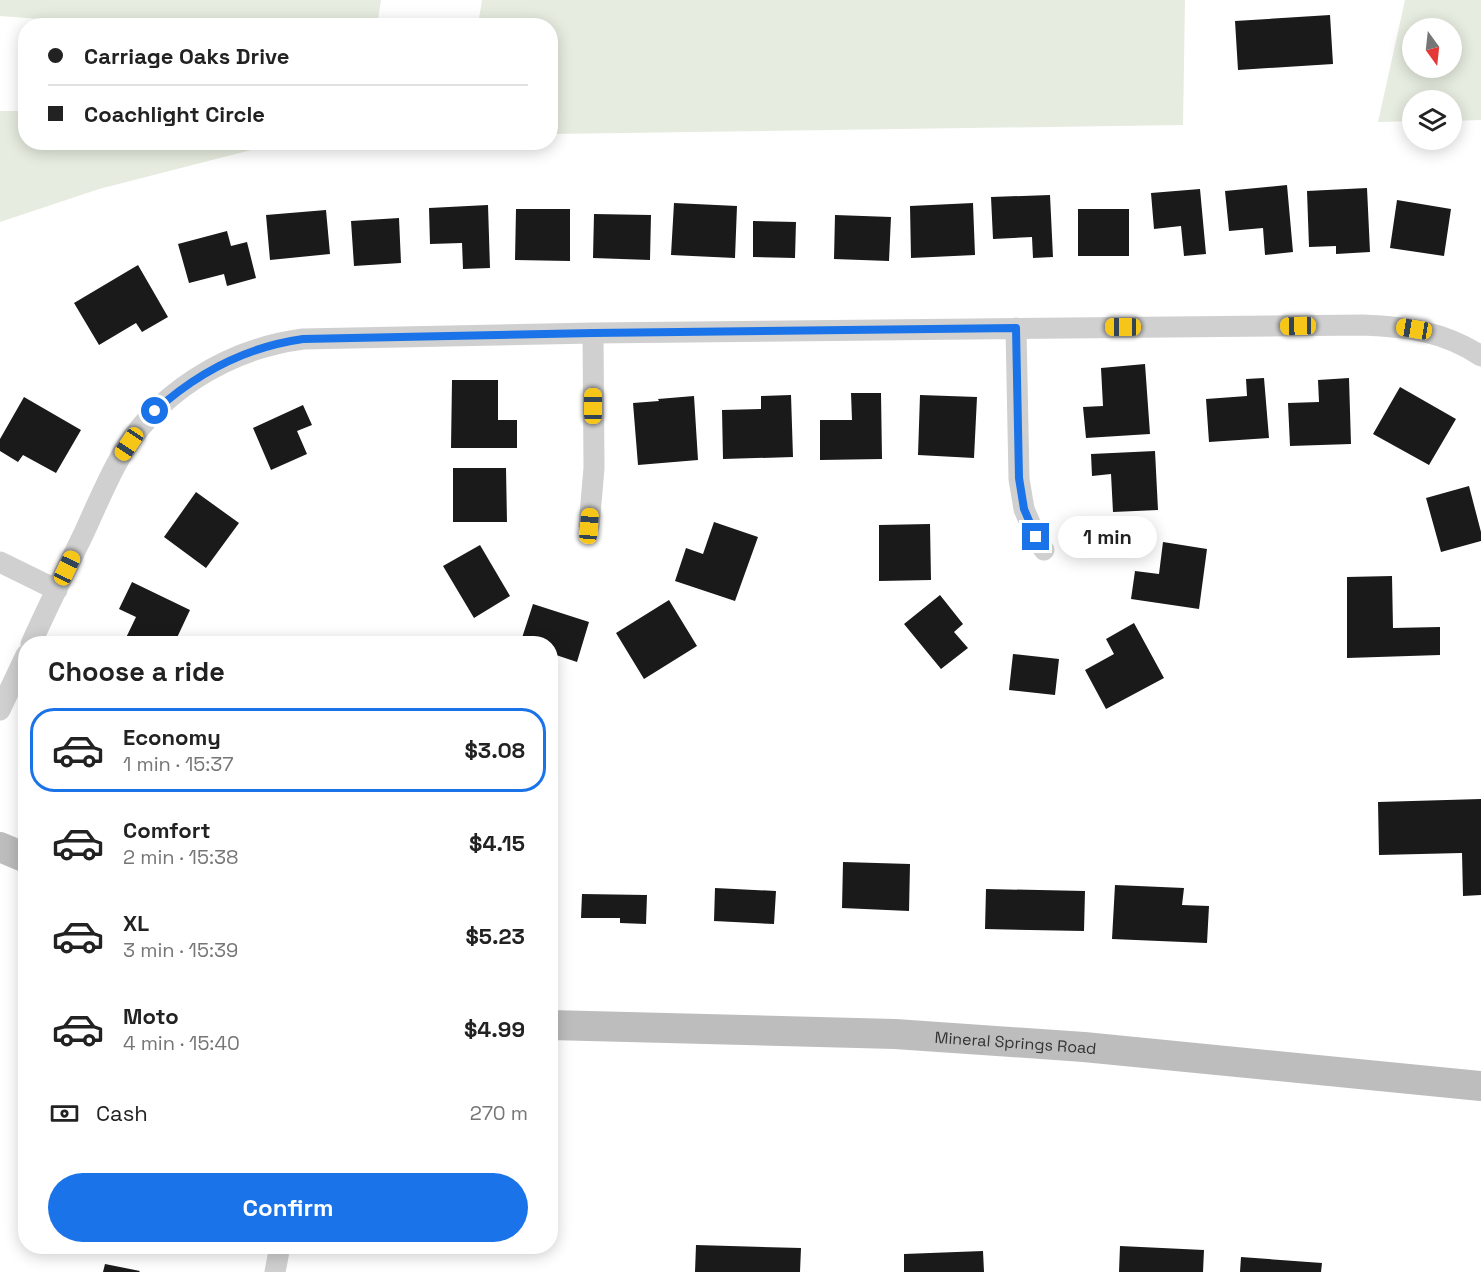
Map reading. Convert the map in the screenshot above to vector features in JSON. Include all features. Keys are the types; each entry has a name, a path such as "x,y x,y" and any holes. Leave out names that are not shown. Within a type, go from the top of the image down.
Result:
{"street":[{"path":"35,636 118,461 141,427 170,397 207,371 243,353 283,342 303,339 593,333 1363,325 1428,331 1466,346 1481,356"},
{"path":"1016,328 1019,478 1024,509 1044,550"},
{"path":"589,526 594,468 593,333"},
{"path":"0,562 57,590"},
{"path":"0,710 18,672"},
{"path":"0,847 18,855"},
{"name":"Mineral Springs Road","path":"558,1025 895,1034 1084,1047 1481,1086"},
{"path":"275,1272 278,1254"}],"shaded area":[{"path":"0,0 381,0 378,18 26,18 0,16"},
{"path":"482,0 1185,0 1183,125 558,134 558,18 479,18"},
{"path":"1405,0 1481,0 1481,120 1462,121 1462,90 1402,90 1402,121 1378,122"},
{"path":"0,111 18,111 18,150 251,150 99,189 0,222"}],"building":[{"path":"1330,15 1333,64 1238,70 1235,21"},
{"path":"1287,185 1293,252 1265,255 1263,228 1229,231 1225,191"},
{"path":"1367,188 1370,252 1336,254 1336,246 1309,247 1307,191"},
{"path":"1200,189 1206,254 1184,256 1181,226 1154,229 1151,193"},
{"path":"1050,195 1053,257 1033,258 1032,237 993,239 991,197"},
{"path":"1397,200 1451,209 1444,256 1390,248"},
{"path":"674,203 737,206 735,258 671,255"},
{"path":"973,203 975,255 911,258 910,206"},
{"path":"488,205 490,268 463,269 462,243 430,244 429,208"},
{"path":"516,209 570,209 570,261 515,260"},
{"path":"1078,209 1129,209 1129,256 1078,256"},
{"path":"326,210 330,254 270,260 266,215"},
{"path":"594,214 651,215 650,260 593,258"},
{"path":"835,215 891,217 889,261 834,259"},
{"path":"399,218 401,263 354,266 351,221"},
{"path":"753,221 796,222 795,258 753,257"},
{"path":"227,231 231,246 247,242 256,278 227,286 224,274 189,283 178,244"},
{"path":"138,265 168,317 142,332 136,323 99,345 74,303"},
{"path":"1145,364 1150,434 1086,438 1083,407 1103,406 1101,368"},
{"path":"1264,378 1269,438 1209,442 1206,399 1247,396 1246,379"},
{"path":"1349,378 1351,444 1290,446 1288,403 1319,402 1318,380"},
{"path":"452,380 498,380 498,420 517,420 517,448 451,448"},
{"path":"1400,387 1456,419 1429,465 1373,434"},
{"path":"851,393 881,393 882,459 820,460 820,420 852,420"},
{"path":"791,395 793,457 723,459 722,410 761,409 761,396"},
{"path":"920,395 977,397 974,458 918,455"},
{"path":"694,396 698,460 638,465 633,403"},
{"path":"24,397 81,430 56,473 23,455 18,462 0,451 0,439"},
{"path":"303,405 312,425 297,431 307,454 271,470 253,428"},
{"path":"1155,451 1158,510 1113,512 1111,474 1092,476 1091,454"},
{"path":"453,468 506,468 507,522 453,522"},
{"path":"1469,486 1481,532 1481,541 1441,552 1426,498"},
{"path":"196,492 239,523 206,568 164,537"},
{"path":"714,522 758,537 735,601 675,581 686,548 703,554"},
{"path":"930,524 931,580 879,581 879,525"},
{"path":"1163,542 1207,549 1199,609 1131,599 1135,571 1159,574"},
{"path":"480,545 510,596 474,618 443,566"},
{"path":"1392,576 1393,628 1440,627 1440,655 1347,658 1347,577"},
{"path":"132,582 190,610 178,636 127,636 136,617 119,609"},
{"path":"940,595 963,624 954,632 968,648 941,669 904,624"},
{"path":"669,600 697,646 644,679 616,633"},
{"path":"533,604 589,622 577,662 558,656 558,636 523,636"},
{"path":"1134,623 1164,678 1106,709 1085,670 1114,654 1106,639"},
{"path":"1013,654 1059,659 1055,695 1009,690"},
{"path":"1481,799 1481,895 1463,896 1462,853 1379,855 1378,802"},
{"path":"843,862 910,864 909,911 842,908"},
{"path":"1115,885 1184,888 1182,905 1209,906 1207,943 1112,939"},
{"path":"715,888 776,891 774,924 714,921"},
{"path":"986,889 1085,891 1084,931 985,929"},
{"path":"582,894 647,895 646,924 620,923 620,918 581,918"},
{"path":"696,1245 801,1248 800,1272 695,1272"},
{"path":"1120,1246 1204,1250 1203,1272 1119,1272"},
{"path":"983,1251 984,1272 904,1272 904,1254"},
{"path":"1241,1257 1322,1263 1321,1272 1240,1272"},
{"path":"105,1264 140,1271 103,1272"}],"route":[{"path":"155,411 170,397 207,371 243,353 303,339 1016,328 1019,478 1024,509 1036,537"}]}
